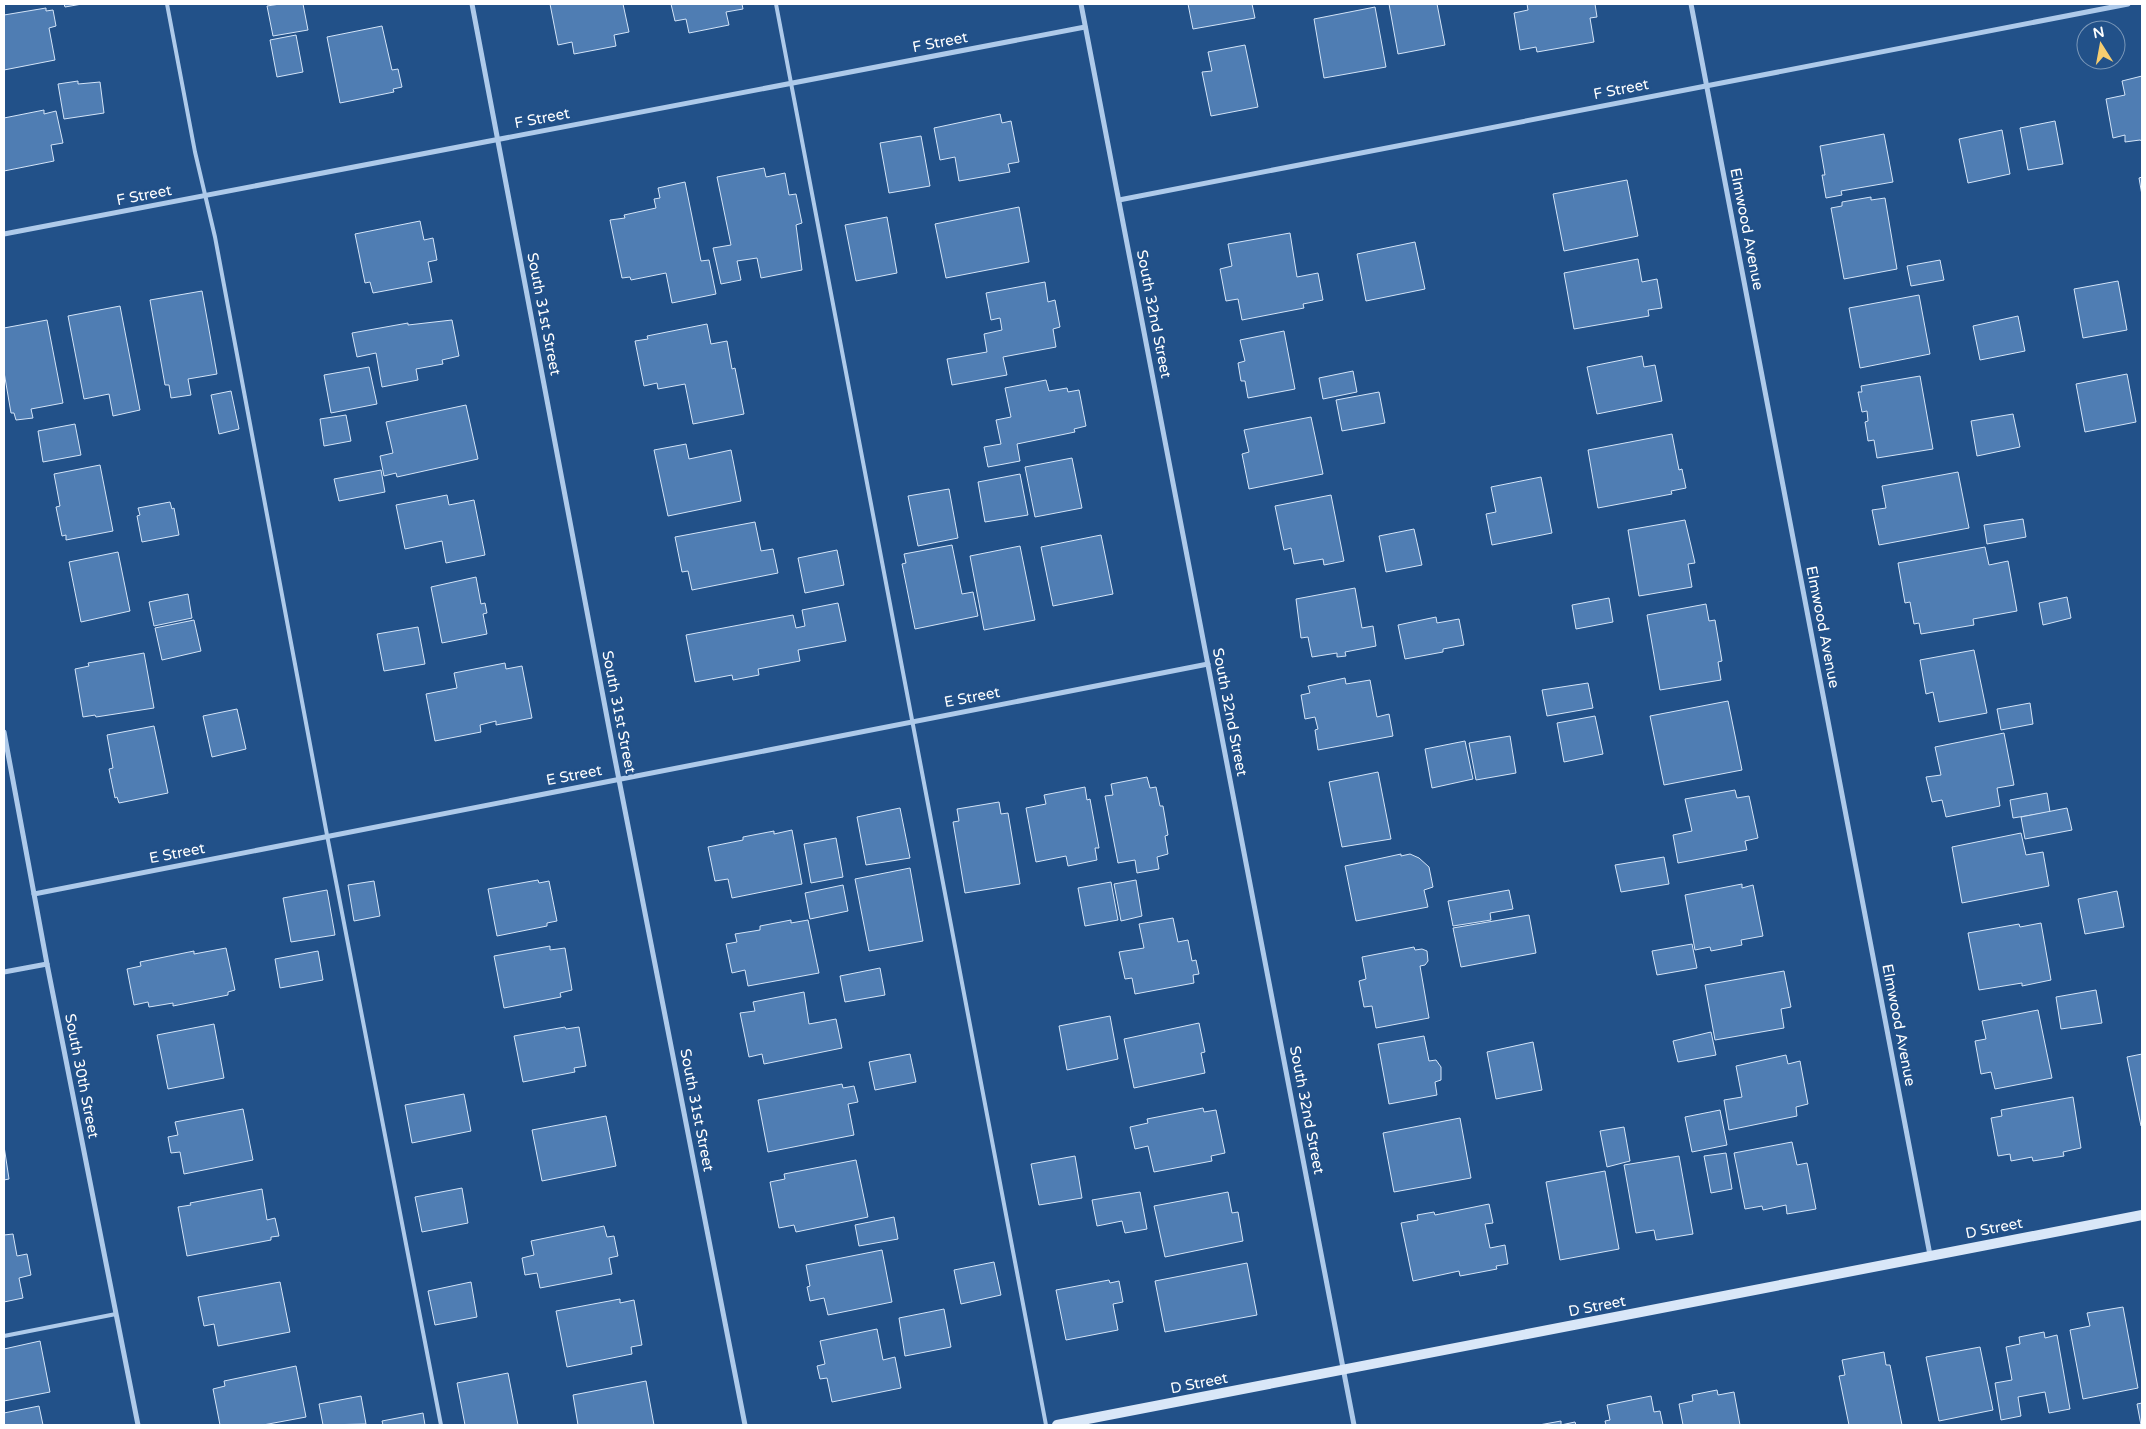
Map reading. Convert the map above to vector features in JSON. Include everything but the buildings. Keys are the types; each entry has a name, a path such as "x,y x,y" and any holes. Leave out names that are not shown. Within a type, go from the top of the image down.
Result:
{"street":[{"name":"South 31st Street","path":"472,4 619,779 745,1425"},
{"name":"South 32nd Street","path":"1081,4 1354,1425"},
{"name":"Elmwood Avenue","path":"1691,4 1930,1256"},
{"name":"F Street","path":"1120,200 2128,4"},
{"name":"F Street","path":"4,234 1085,27"},
{"name":"E Street","path":"34,894 1208,664"},
{"name":"South 30th Street","path":"4,732 47,964 138,1425"},
{"path":"4,972 47,964"},
{"name":"D Street","path":"1057,1425 1344,1371 2142,1215"}],"lane":[{"path":"166,4 215,238 327,836 442,1425"},
{"path":"776,4 1046,1425"},
{"path":"4,1336 116,1314"}]}
